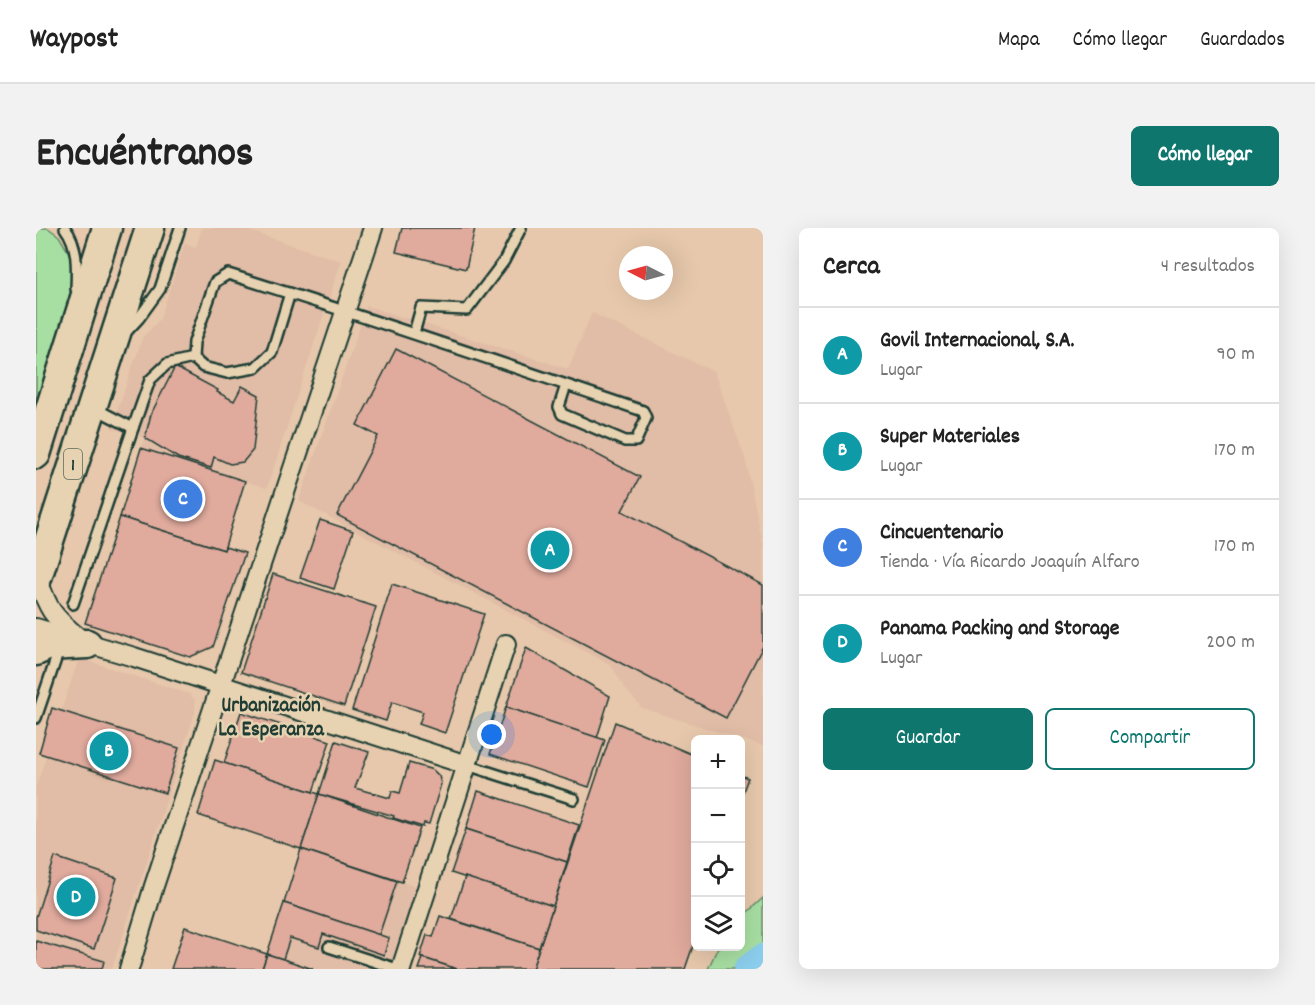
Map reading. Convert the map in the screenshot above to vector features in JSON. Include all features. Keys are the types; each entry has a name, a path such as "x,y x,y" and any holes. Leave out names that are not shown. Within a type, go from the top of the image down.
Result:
{"main road":[{"name":"1","path":"36,454 107,228"},
{"name":"1","path":"37,579 150,228"}],"street":[{"path":"129,969 153,886 373,228"},
{"path":"37,579 46,604 54,616 61,646"},
{"path":"36,628 61,646 221,685 466,765"},
{"path":"399,969 506,644"}],"lane":[{"path":"65,228 70,235 78,264 73,331"},
{"path":"111,347 139,318 160,289 180,228"},
{"path":"414,333 421,308 468,310 504,261 521,228"},
{"path":"193,358 194,342 215,282 228,273 414,333 643,411 646,418 636,441 625,441 562,414 559,407 566,385"},
{"path":"193,358 203,367 227,373 255,368 272,352 290,293"},
{"path":"73,604 150,380 167,364 193,358"},
{"path":"92,406 133,428"},
{"path":"36,718 61,646"},
{"path":"466,765 574,799"},
{"path":"329,947 399,969"}],"shaded area":[{"path":"202,228 240,228 341,261 267,488 141,448 145,438 111,428 143,337 160,319 185,243 196,247"},
{"path":"367,306 568,369 592,313 714,372 745,458 763,545 763,746 745,740 745,735 728,735 642,708 624,687 611,665 299,501"},
{"path":"79,658 189,694 195,701 195,712 112,969 36,969 36,787"},
{"path":"301,849 416,887 389,969 313,969 267,954"}],"green space":[{"path":"36,228 48,228 59,236 73,260 73,281 36,409"},
{"path":"763,898 763,969 708,969 716,951 745,951 745,914"}],"building":[{"path":"402,228 475,228 466,269 396,252"},
{"path":"396,349 640,477 622,511 763,585 763,646 726,718 337,515 378,436 357,425"},
{"path":"175,367 234,401 242,386 259,395 253,450 243,462 230,464 214,457 211,468 178,458 145,438 151,414"},
{"path":"141,448 245,481 224,550 120,517"},
{"path":"120,517 224,550 225,547 245,553 213,647 190,657 85,623"},
{"path":"320,520 353,531 334,589 300,578"},
{"path":"273,574 376,607 344,706 241,672"},
{"path":"392,584 484,614 445,733 419,724 423,712 392,702 386,721 352,710"},
{"path":"526,648 610,696 597,738 506,707"},
{"path":"506,707 605,740 589,787 490,754"},
{"path":"52,708 179,748 165,793 39,753"},
{"path":"241,712 330,741 313,792 224,763"},
{"path":"615,722 691,754 691,951 685,969 532,969"},
{"path":"336,741 369,752 355,788 390,798 392,791 400,793 409,763 433,770 439,776 441,784 429,824 424,823 423,827 319,794"},
{"path":"215,760 319,794 301,849 198,815"},
{"path":"478,791 579,825 567,862 466,829"},
{"path":"319,794 420,828 402,882 301,849"},
{"path":"466,829 567,862 553,906 451,873"},
{"path":"301,849 397,881 379,935 284,903"},
{"path":"55,857 117,878 94,949 36,930 36,917"},
{"path":"465,877 553,906 539,948 451,919"},
{"path":"284,903 389,938 384,955 323,934 319,947 290,938 283,959 267,954"},
{"path":"440,916 539,948 532,969 457,969 420,957 427,935 433,937"},
{"path":"185,927 267,954 262,969 171,969"},
{"path":"36,941 104,961 102,969 36,969"},
{"path":"267,954 283,959 313,969 262,969"},
{"path":"423,958 457,969 419,969"}],"waterway":[{"path":"747,969 763,957"}],"place":[{"name":"Cincuentenario","path":"183,499"},
{"name":"Govil Internacional, S.A.","path":"550,550"},
{"name":"Super Materiales","path":"109,751"},
{"name":"Panama Packing and Storage","path":"76,897"}],"district":[{"name":"Urbanización La Esperanza","path":"271,716"}]}
